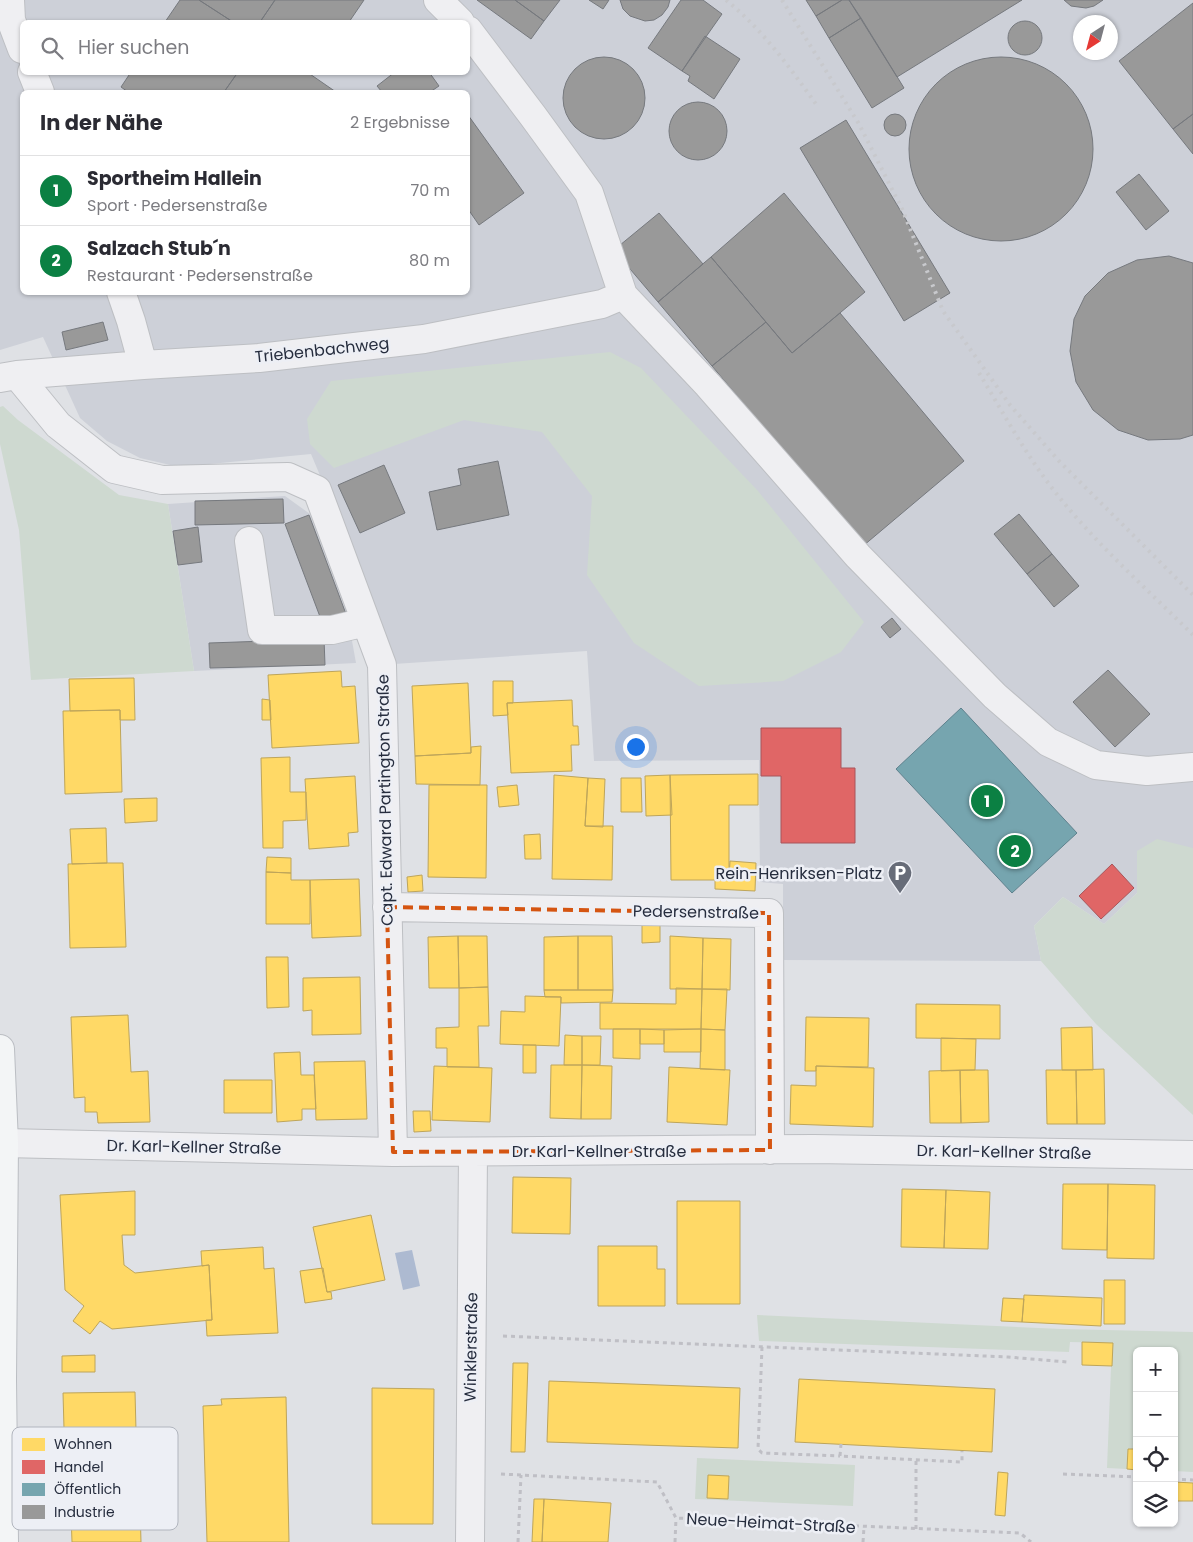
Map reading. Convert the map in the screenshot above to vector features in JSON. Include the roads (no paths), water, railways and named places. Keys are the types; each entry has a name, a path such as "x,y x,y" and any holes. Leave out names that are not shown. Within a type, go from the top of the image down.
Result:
{"main road":[{"path":"0,1050 4,1143 1,1380 4,1542"}],"street":[{"path":"10,0 11,20 20,44"},
{"path":"438,0 458,20"},
{"path":"470,33 534,116 588,193 623,295 708,385 858,556 995,696 1048,742 1096,765 1147,771 1193,767"},
{"path":"33,75 39,90"},
{"path":"122,295 143,365"},
{"name":"Triebenbachweg","path":"9,376 259,358 424,339 602,304 623,295"},
{"name":"Capt. Edward Partington Straße","path":"9,376 58,425 114,470 162,480 288,477 317,490 382,665 392,1152"},
{"path":"248,541 262,630 332,630 366,622"},
{"name":"Pedersenstraße","path":"387,907 769,913 770,1150"},
{"name":"Dr. Karl-Kellner Straße","path":"4,1143 392,1152 814,1149 1193,1155"},
{"name":"Winklerstraße","path":"470,1542 473,1152"}],"water":[{"path":"412,1250 420,1286 403,1290 395,1253"}],"railway":[{"path":"726,0 764,37 787,64 818,107"},
{"path":"782,0 859,124 903,211 943,311 1010,405 1059,461 1193,595"},
{"path":"979,373 1028,454 1062,501 1116,560 1193,635"}],"place":[{"name":"Sportheim Hallein","path":"987,801"},
{"name":"Salzach Stub´n","path":"1015,851"},
{"name":"Rein-Henriksen-Platz","path":"900,894"}]}
